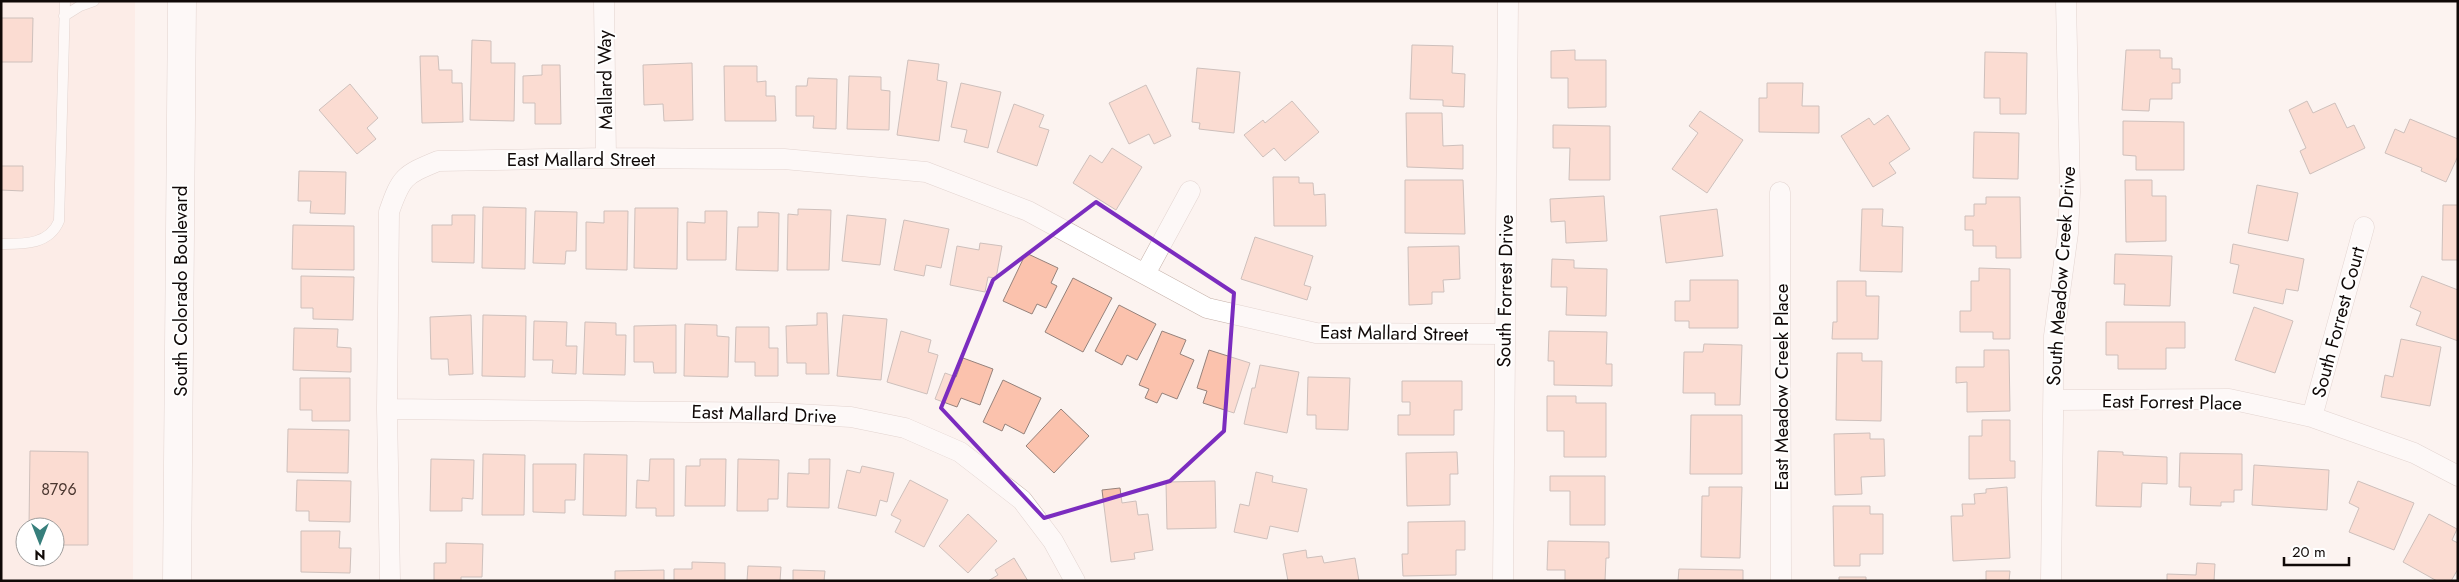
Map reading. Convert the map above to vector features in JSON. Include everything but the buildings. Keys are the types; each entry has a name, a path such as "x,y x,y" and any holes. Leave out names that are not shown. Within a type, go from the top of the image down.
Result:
{"main road":[{"name":"South Colorado Boulevard","path":"177,581 182,1"}],"street":[{"name":"Mallard Way","path":"604,1 606,158"},
{"name":"South Forrest Drive","path":"1503,581 1508,1"},
{"name":"South Meadow Creek Drive","path":"2052,581 2054,336 2068,233 2070,192 2066,1"},
{"name":"East Mallard Street","path":"390,581 387,409 389,212 399,183 418,169 438,161 606,158 784,160 926,172 1028,211 1207,308 1316,333 1504,334"},
{"path":"1145,274 1190,191"},
{"name":"East Meadow Creek Place","path":"1780,192 1781,581"},
{"name":"South Forrest Court","path":"2312,416 2364,227"},
{"name":"East Forrest Place","path":"2054,400 2229,400 2312,416 2414,453 2458,476"},
{"name":"East Mallard Drive","path":"387,409 779,413 851,417 904,428 960,452 1022,500 1053,541 1075,581"}],"lane":[{"path":"1,244 37,242 53,232 59,221 65,1"},
{"path":"64,16 80,6 94,1"}],"highlighted area":[{"path":"1096,202 1234,293 1224,431 1170,481 1044,518 941,408 993,280"}],"shaded area":[{"path":"1,1 135,1 133,581 1,581"}]}
